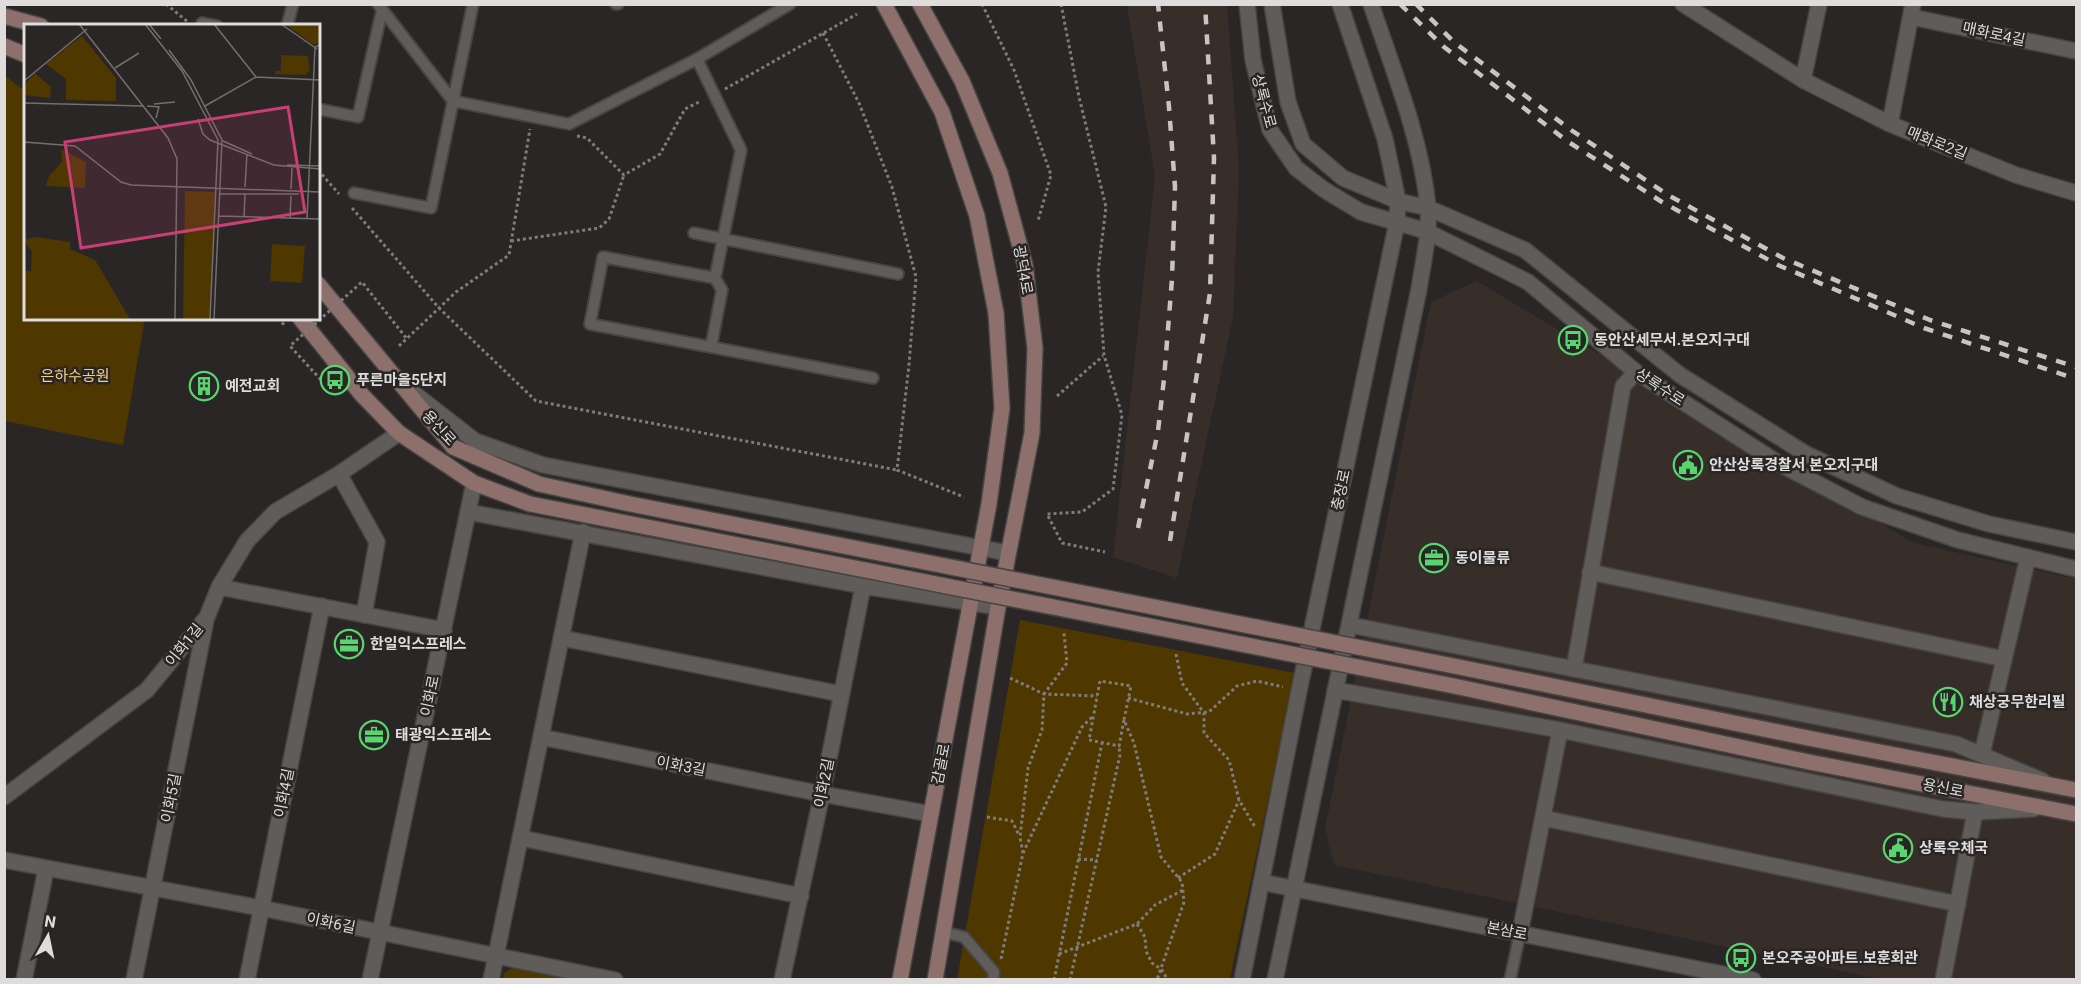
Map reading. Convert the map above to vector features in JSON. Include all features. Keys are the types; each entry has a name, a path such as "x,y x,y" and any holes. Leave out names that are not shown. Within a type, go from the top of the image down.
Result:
{"main road":[{"path":"884,4 942,112 977,216 996,313 1002,408 989,504 980,548"},
{"name":"광덕4로","path":"920,4 962,81 1000,173 1025,266 1035,348 1032,433 1008,553"},
{"path":"4,16 34,24"},
{"path":"4,46 24,54"},
{"name":"용신로","path":"320,286 453,447 540,484 2076,790"},
{"name":"용신로","path":"302,320 362,395 399,433 474,483 530,504 1442,684 1809,762 2076,814"},
{"name":"감골로","path":"900,980 980,548"},
{"name":"감골로","path":"935,980 1008,553"}],"street":[{"name":"상록수로","path":"1247,4 1253,60 1270,130 1296,168 1323,189 1361,212 1426,231 1528,282 1636,372 1778,463 1862,507 1958,540 2076,569"},
{"name":"상록수로","path":"1272,4 1288,102 1303,144 1343,178 1398,201 1428,208 1525,250 1680,375 1806,454 1897,496 1989,524 2076,542"},
{"name":"충장로","path":"1242,980 1396,222 1398,201 1385,139 1340,4"},
{"path":"1275,980 1419,289 1426,231 1428,208 1415,136 1371,4"},
{"name":"매화로2길","path":"1683,4 1705,11 1803,80 1890,124 2016,175 2076,193"},
{"path":"1803,80 1819,4"},
{"name":"매화로4길","path":"1890,124 1912,11 2076,51"},
{"path":"1574,669 1623,387 1636,372"},
{"path":"399,382 476,441 543,465 1008,553"},
{"name":"이화1길","path":"4,797 147,690 207,617 219,587 247,541 276,512 339,474 399,433"},
{"path":"339,474 377,542 364,615"},
{"name":"이화로","path":"370,980 474,483"},
{"path":"468,512 863,586 998,608"},
{"path":"491,980 583,532"},
{"path":"1982,754 2028,557"},
{"path":"1590,572 2004,659"},
{"name":"이화2길","path":"782,980 863,586"},
{"path":"219,587 444,630"},
{"name":"이화4길","path":"247,980 322,606"},
{"name":"이화5길","path":"134,980 207,617"},
{"path":"1350,625 1956,744 2054,786"},
{"path":"562,638 841,694"},
{"path":"1335,690 1560,730 1943,809 1975,812 2048,809"},
{"path":"1520,933 1560,730"},
{"name":"이화3길","path":"541,737 931,814"},
{"path":"1943,980 1975,812"},
{"path":"1543,818 1958,904"},
{"path":"521,838 801,896"},
{"name":"이화6길","path":"4,860 615,980"},
{"path":"24,980 46,869"},
{"name":"본삼로","path":"1262,882 1753,980"}],"lane":[{"path":"288,24 293,4"},
{"path":"354,192 431,208 473,4"},
{"path":"380,7 453,101 569,124 696,59 790,4"},
{"path":"320,109 358,117 380,7"},
{"path":"202,23 207,24"},
{"path":"696,59 741,150 715,278 722,290 711,347"},
{"path":"694,233 898,274"},
{"path":"715,278 603,257 590,324 873,378"},
{"path":"943,932 964,937 994,972 993,980"},
{"path":"1510,980 1520,933"}],"path":[{"path":"166,4 189,24"},
{"path":"982,4 1014,70 1051,175 1038,220"},
{"path":"1061,4 1079,97 1106,207 1098,272 1104,355 1122,415 1113,489 1082,512 1047,514 1062,543 1105,552"},
{"path":"511,241 599,228 609,219 624,175 660,154 685,109 857,14"},
{"path":"823,33 859,103 892,187 916,277 897,470"},
{"path":"399,346 456,292 509,255 531,127 520,125"},
{"path":"575,136 586,138 624,175"},
{"path":"320,172 341,195"},
{"path":"348,204 439,308 536,401 897,470 964,497"},
{"path":"320,319 362,282 407,339"},
{"path":"319,320 290,346 333,393"},
{"path":"1057,396 1104,355"},
{"path":"1020,837 1028,768 1042,730 1044,694 1067,663 1064,633"},
{"path":"1176,654 1182,683 1204,713 1204,734 1229,760 1239,800 1260,835 1270,837"},
{"path":"1010,678 1044,694 1097,696"},
{"path":"1070,980 1120,755 1119,746 1131,686 1100,681 1089,740 1119,746"},
{"path":"1128,698 1187,714 1209,712 1238,686 1257,681 1299,691"},
{"path":"1005,968 1000,957 1023,853 1082,727 1094,714"},
{"path":"1124,720 1134,743 1161,857 1182,882 1184,902 1157,980"},
{"path":"1054,980 1102,743"},
{"path":"1178,878 1215,854 1239,800"},
{"path":"987,817 1012,821 1020,837 1023,853"},
{"path":"1078,859 1097,860"},
{"path":"1059,954 1137,924 1155,905 1183,890"},
{"path":"1137,924 1145,937 1146,951 1152,963 1161,969 1167,980"}],"shaded area":[{"path":"1127,5 1227,5 1239,170 1233,317 1177,578 1113,557 1155,177"},
{"path":"1477,281 1914,543 2076,579 2076,979 1880,979 1334,865 1325,828 1431,302"}],"green space":[{"name":"은하수공원","path":"4,75 24,90 24,320 145,320 123,445 5,421"},
{"path":"1020,620 1295,673 1230,979 957,980"},
{"path":"512,968 575,979 503,979 504,973"}],"railway":[{"path":"1138,528 1158,431 1172,279 1175,187 1158,4"},
{"path":"1170,541 1210,293 1214,158 1205,4"},
{"path":"1400,4 1444,47 1567,141 1662,202 1778,265 1924,328 2076,379"},
{"path":"1416,4 1455,43 1571,130 1668,195 1783,258 1930,320 2076,367"}],"place":[{"name":"동안산세무서.본오지구대","path":"1573,340"},
{"name":"푸른마을5단지","path":"335,380"},
{"name":"예전교회","path":"204,386"},
{"name":"안산상록경찰서 본오지구대","path":"1688,465"},
{"name":"동이물류","path":"1434,558"},
{"name":"한일익스프레스","path":"349,644"},
{"name":"채상궁무한리필","path":"1948,702"},
{"name":"태광익스프레스","path":"374,735"},
{"name":"상록우체국","path":"1898,848"},
{"name":"본오주공아파트.보훈회관","path":"1741,958"}]}
